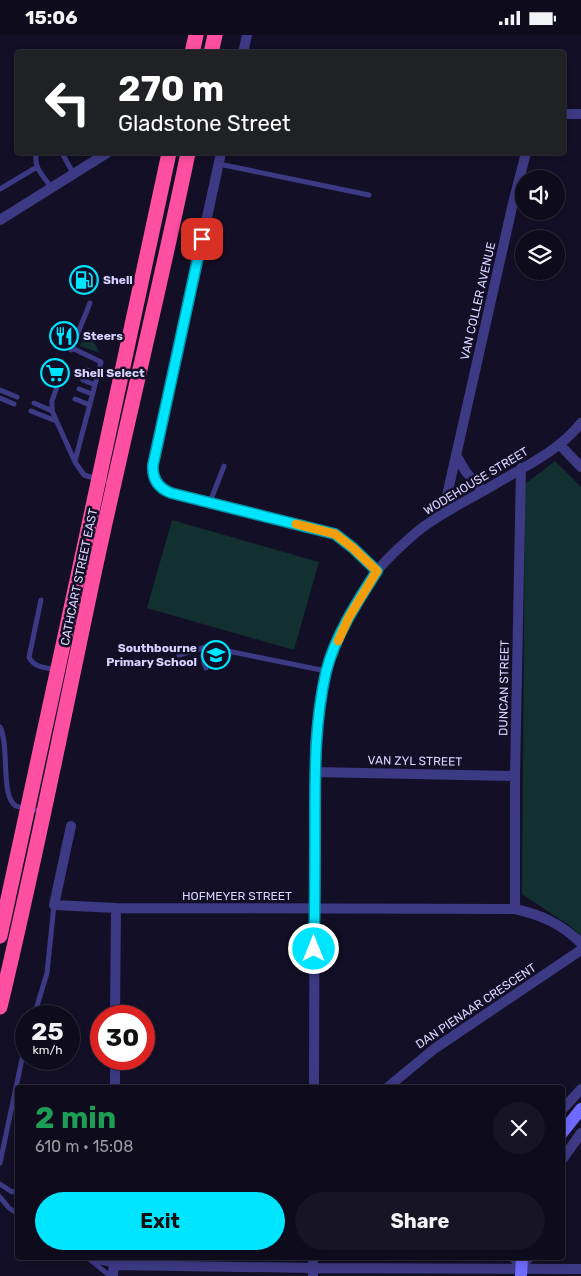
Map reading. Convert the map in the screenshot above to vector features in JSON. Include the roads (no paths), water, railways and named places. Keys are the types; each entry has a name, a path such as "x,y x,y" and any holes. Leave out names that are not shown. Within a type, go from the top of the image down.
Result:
{"highway":[{"path":"193,50 196,35"},
{"path":"211,50 214,35"},
{"name":"CATHCART STREET EAST","path":"0,936 98,481 122,380 169,155"},
{"name":"CATHCART STREET EAST","path":"0,1007 188,155"}],"street":[{"path":"244,50 247,35"},
{"path":"566,114 581,114"},
{"path":"0,220 104,155"},
{"path":"221,155 153,465 153,476 160,486 171,493 335,534 349,544 377,571"},
{"name":"VAN COLLER AVENUE","path":"443,513 512,203 525,155"},
{"name":"WODEHOUSE STREET","path":"314,1085 315,772 318,712 327,671 349,617 377,571 418,531 443,513 560,445 581,423"},
{"path":"560,445 581,467"},
{"path":"456,455 466,472 483,491"},
{"name":"DUNCAN STREET","path":"515,909 515,776 521,468"},
{"name":"VAN ZYL STREET","path":"315,772 515,776"},
{"path":"54,905 71,826"},
{"name":"HOFMEYER STREET","path":"54,905 116,908 515,909 545,917 559,925 581,943"},
{"path":"115,1005 116,908"},
{"name":"DAN PIENAAR CRESCENT","path":"390,1085 434,1049 581,950"},
{"path":"115,1070 115,1085"},
{"path":"565,1107 581,1089"},
{"path":"565,1129 581,1109"},
{"path":"565,1156 581,1133"},
{"path":"112,1276 114,1261 206,1271 313,1267 418,1272 521,1264 581,1269"}],"lane":[{"path":"36,155 34,159 37,167 51,187"},
{"path":"63,155 73,173"},
{"path":"219,164 369,195"},
{"path":"0,189 37,167"},
{"path":"74,462 101,362 72,349 90,303"},
{"path":"87,370 98,374"},
{"path":"62,373 52,401 52,411 74,462 84,475 98,481 114,484"},
{"path":"83,380 95,385"},
{"path":"59,381 66,384"},
{"path":"79,389 92,395"},
{"path":"0,390 17,397"},
{"path":"55,391 62,394"},
{"path":"0,398 14,404"},
{"path":"75,399 90,405"},
{"path":"34,403 52,411"},
{"path":"31,411 56,421"},
{"path":"210,503 224,466"},
{"path":"41,600 29,657 31,662 37,666 74,674"},
{"path":"179,655 206,647 327,671"},
{"path":"206,668 203,656 213,648"},
{"path":"0,727 4,738 3,779 9,801 15,806 43,811"},
{"path":"37,1005 47,973 54,905"},
{"path":"16,1085 20,1070"},
{"path":"0,1163 15,1092"},
{"path":"0,1184 12,1192 15,1191"},
{"path":"0,1197 15,1212"},
{"path":"90,1260 112,1276"},
{"path":"102,1260 114,1261"}],"place":[{"name":"Shell","path":"84,280"},
{"name":"Steers","path":"64,336"},
{"name":"Shell Select","path":"55,373"},
{"name":"Southbourne Primary School","path":"216,655"}]}
